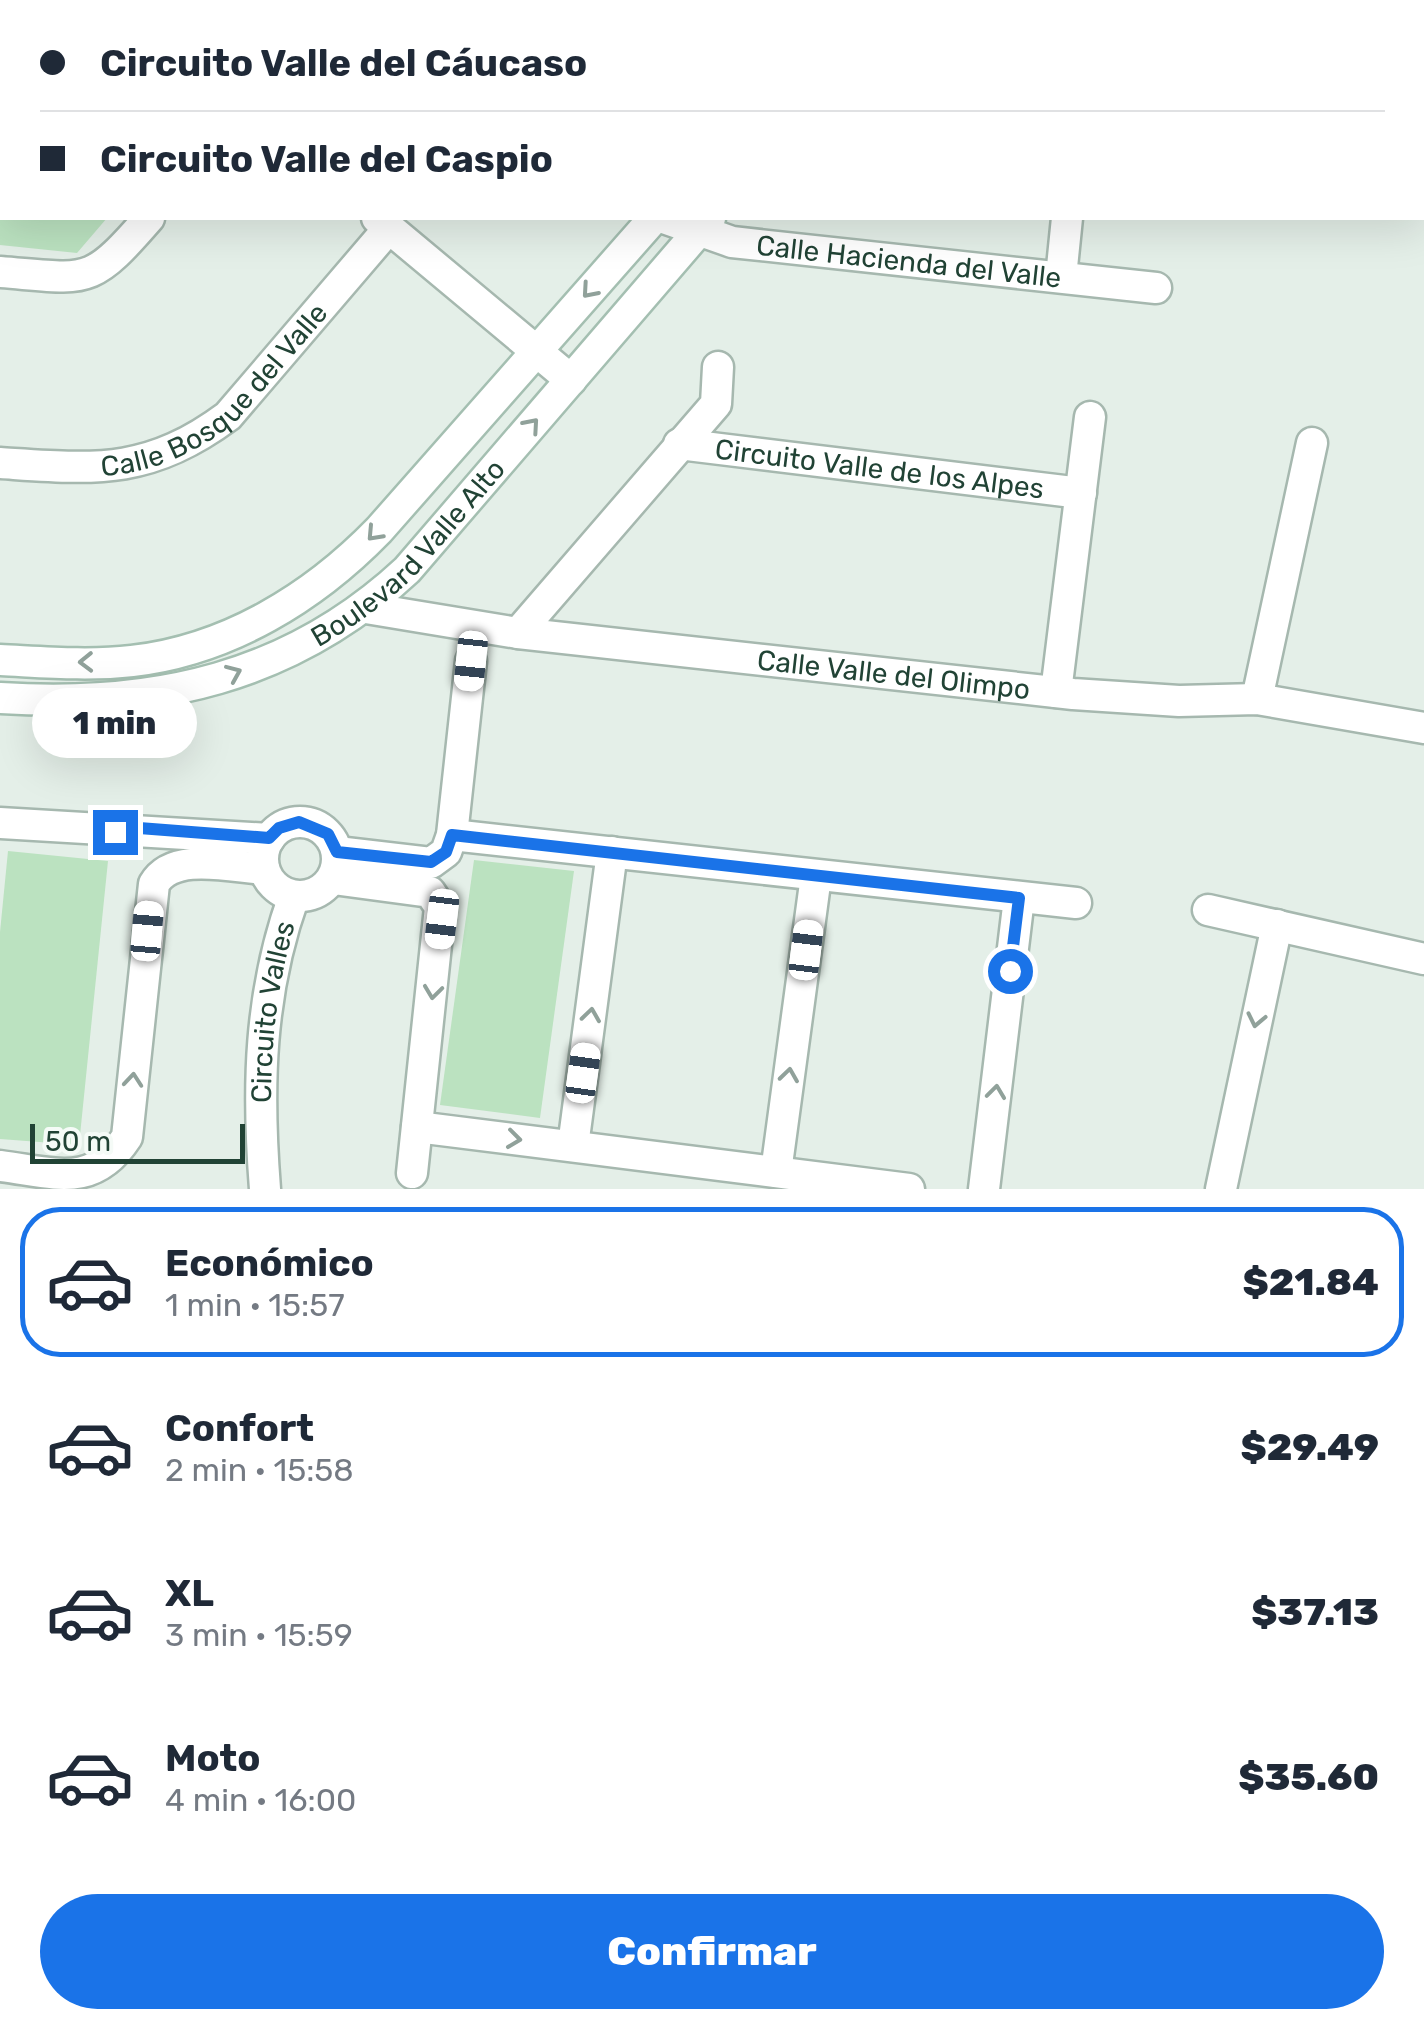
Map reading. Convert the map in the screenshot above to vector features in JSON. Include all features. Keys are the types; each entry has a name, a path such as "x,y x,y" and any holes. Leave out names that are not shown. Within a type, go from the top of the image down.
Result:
{"street":[{"path":"0,272 84,276 112,260 147,220"},
{"name":"Boulevard Valle Alto","path":"0,660 132,661 183,650 235,632 297,602 346,564 379,530 652,220"},
{"name":"Calle Hacienda del Valle","path":"675,220 704,225 732,242 1156,288"},
{"path":"1061,278 1068,220"},
{"path":"383,223 570,380"},
{"name":"Calle Bosque del Valle","path":"0,463 122,466 203,435 228,416 383,223"},
{"name":"Boulevard Valle Alto","path":"0,698 80,703 161,694 213,682 366,608 407,570 704,225"},
{"name":"Circuito Valle de los Alpes","path":"518,633 716,404 718,367"},
{"name":"Circuito Valle de los Alpes","path":"1056,692 1090,417"},
{"name":"Circuito Valle de los Alpes","path":"679,444 1081,493"},
{"path":"1256,700 1312,444"},
{"name":"Calle Valle del Olimpo","path":"366,608 518,633 1122,699 1256,700 1424,728"},
{"path":"335,866 431,862 446,852 452,835 471,661"},
{"path":"288,823 310,823 328,834 335,866 316,893 294,896 274,886 264,869 263,852 269,838 288,823"},
{"path":"1,829 269,838"},
{"path":"452,835 1076,903"},
{"path":"573,1146 612,852"},
{"path":"0,1166 84,1176 115,1174 127,1137 154,884 166,867 176,864 264,869"},
{"path":"335,866 430,892 437,898 442,919 412,1173"},
{"path":"776,1172 816,876"},
{"name":"Circuito Valles","path":"265,1189 259,1114 266,990 294,896"},
{"path":"984,1189 1019,898"},
{"path":"1208,910 1424,959"},
{"path":"1222,1189 1277,925"},
{"path":"417,1127 909,1189"}],"green space":[{"path":"0,220 105,220 77,253 0,245"},
{"path":"8,851 108,861 79,1145 0,1139 0,932"},
{"path":"474,860 574,871 540,1118 440,1105"}],"route":[{"path":"115,832 139,828 269,838 288,823 299,822 320,827 334,842 337,852 400,859 439,859 450,845 452,835 1019,898 1010,971"}]}
